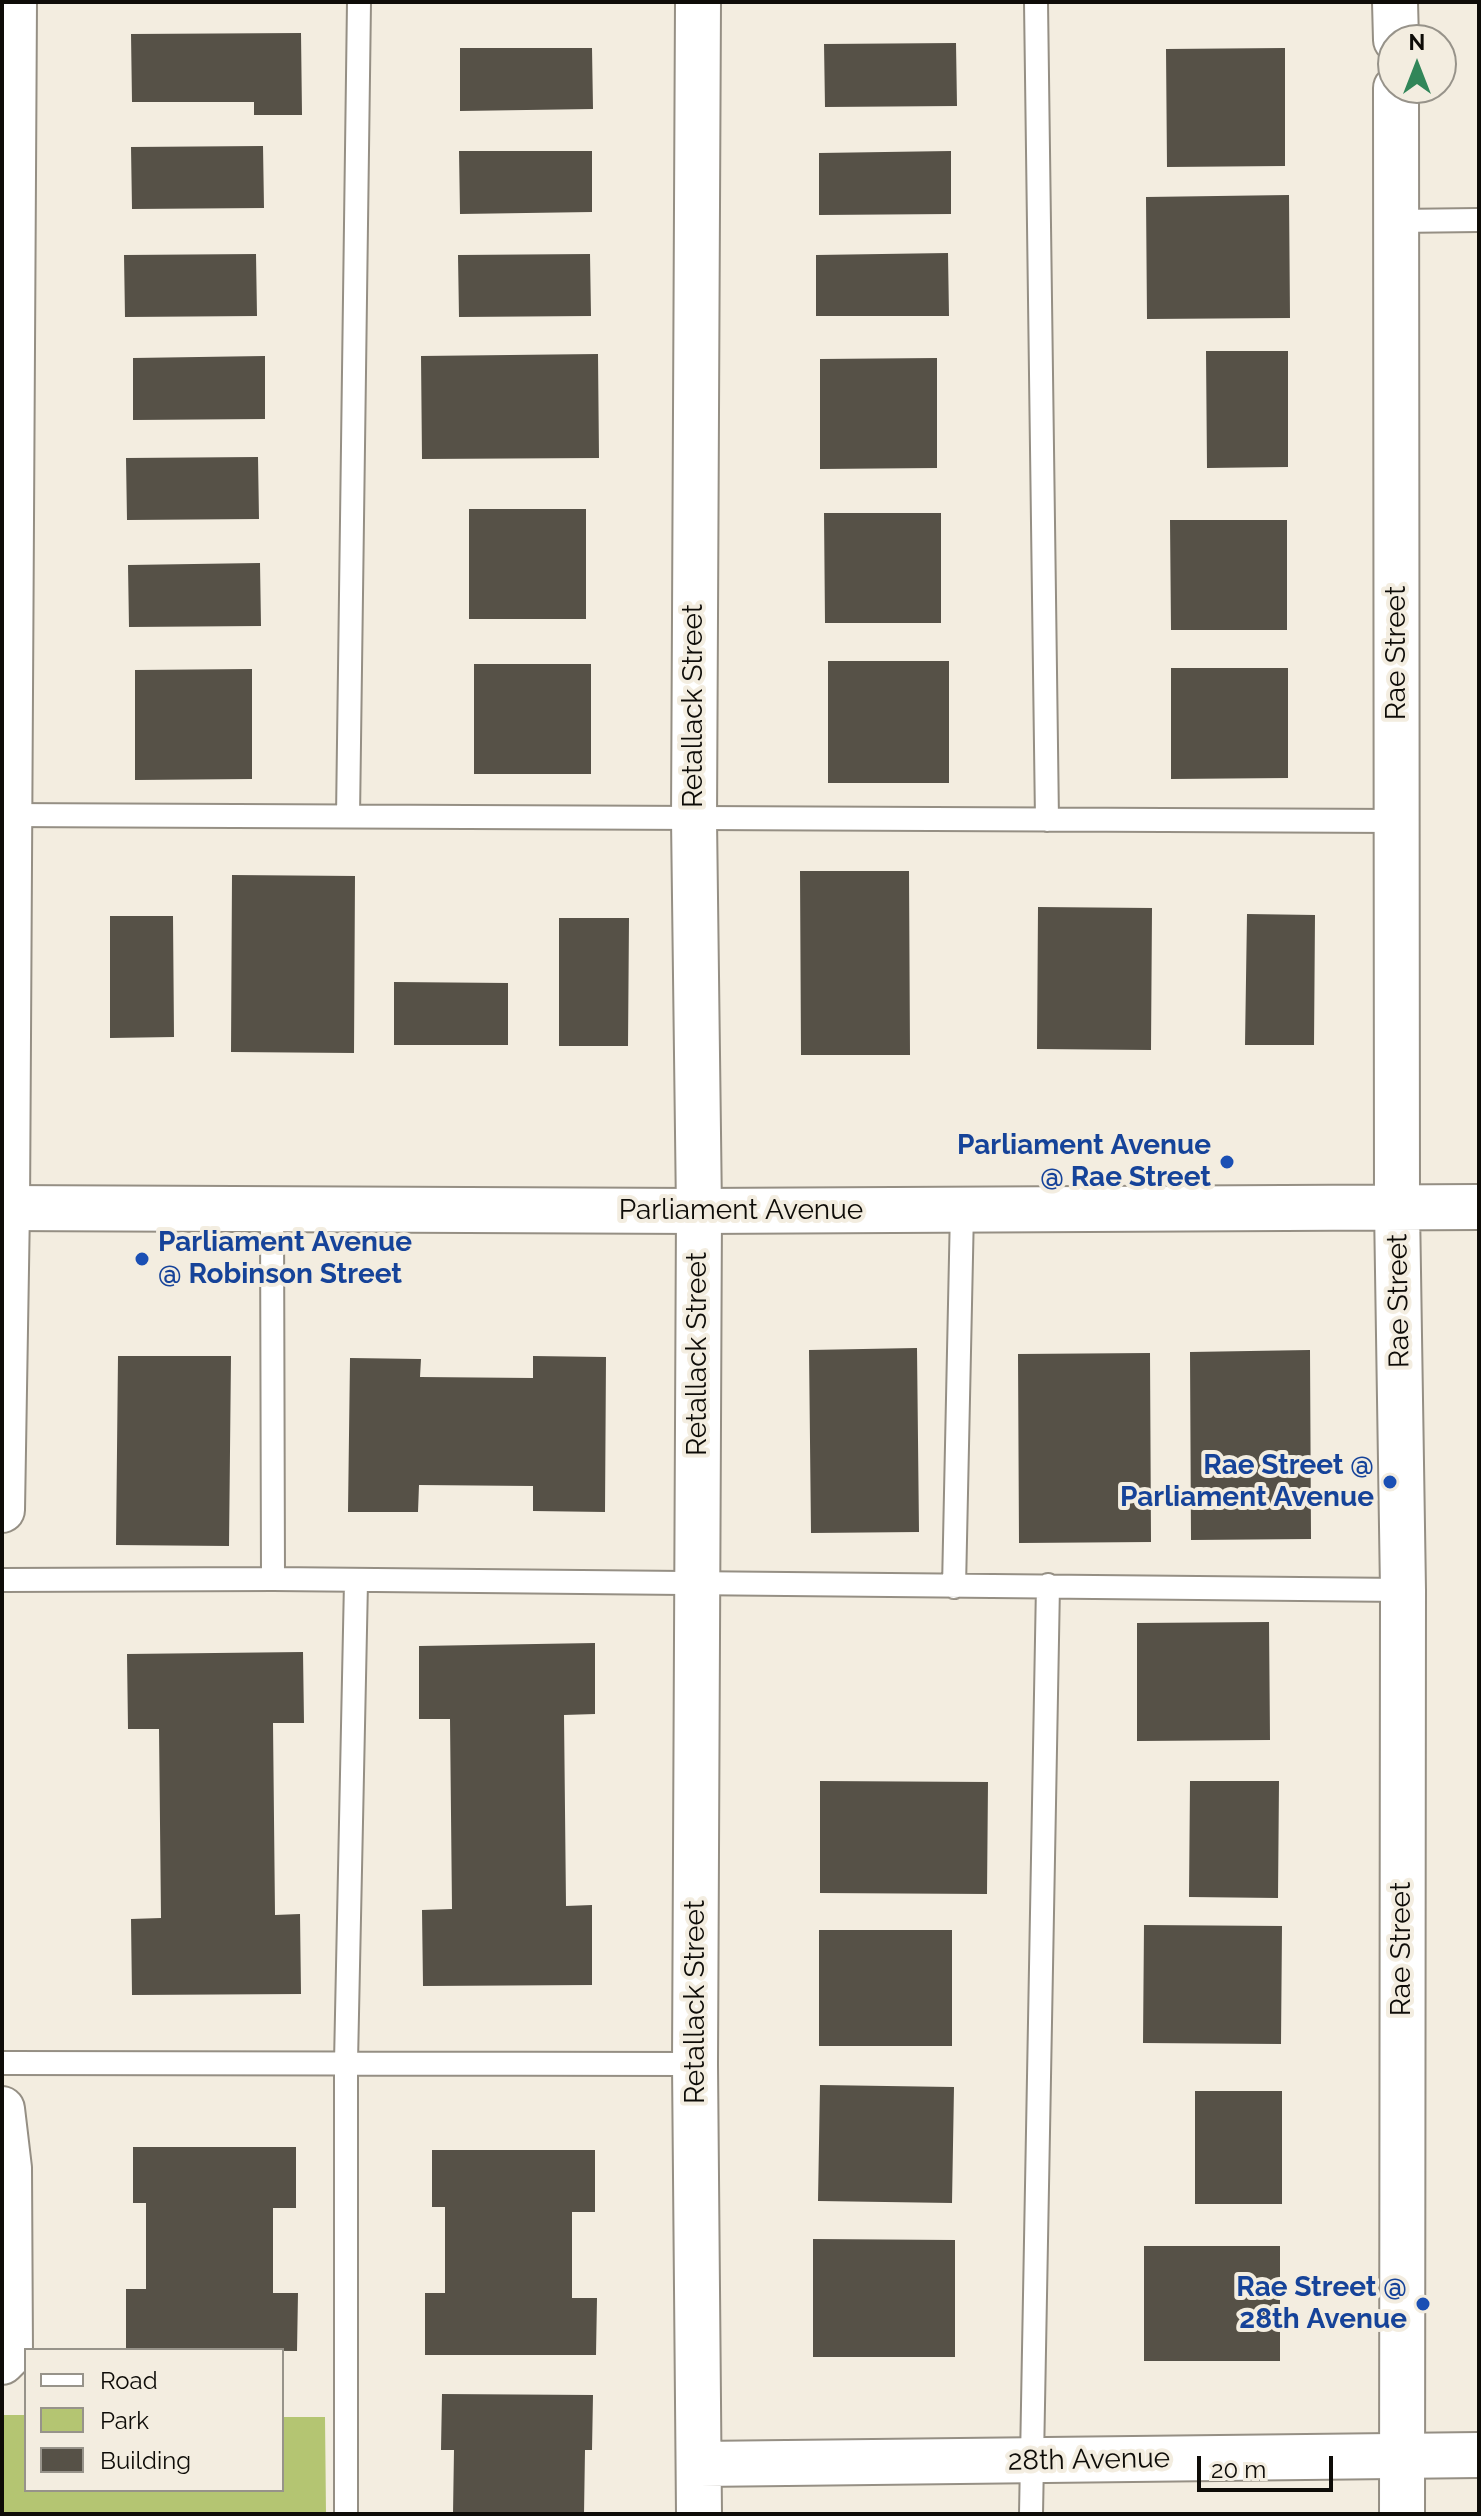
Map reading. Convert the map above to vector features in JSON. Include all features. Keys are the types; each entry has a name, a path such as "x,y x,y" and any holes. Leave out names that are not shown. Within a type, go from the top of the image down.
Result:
{"street":[{"path":"2,1510 14,2"},
{"name":"Retallack Street","path":"698,2 694,819 699,1211 695,2064 699,2514"},
{"path":"1395,2 1396,24"},
{"name":"Rae Street","path":"1396,104 1397,1208 1403,1590 1402,2514"},
{"name":"Parliament Avenue","path":"4,1208 699,1211 1479,1207"},
{"path":"2,2109 9,2168 10,2354 2,2362"},
{"name":"28th Avenue","path":"700,2464 1479,2455"}],"lane":[{"path":"348,816 359,2"},
{"path":"1036,2 1047,820"},
{"path":"1396,221 1479,220"},
{"path":"6,815 1397,821"},
{"path":"272,1210 273,1579"},
{"path":"954,1587 962,1210"},
{"path":"2,1580 273,1579 1403,1590"},
{"path":"346,2514 346,2062 356,1582"},
{"path":"1031,2514 1048,1585"},
{"path":"2,2063 695,2064"}],"green space":[{"path":"2,2415 24,2415 24,2492 284,2492 284,2417 325,2417 326,2514 2,2514"}],"building":[{"path":"301,33 302,115 254,115 254,102 132,102 131,34"},
{"path":"956,43 957,106 825,107 824,44"},
{"path":"460,48 592,48 593,109 460,111"},
{"path":"1285,48 1285,166 1167,167 1166,49"},
{"path":"263,146 264,208 132,209 131,147"},
{"path":"459,151 592,151 592,212 460,214"},
{"path":"951,151 951,214 819,215 819,153"},
{"path":"1289,195 1290,318 1147,319 1146,197"},
{"path":"948,253 949,316 816,316 816,255"},
{"path":"256,254 257,316 125,317 124,255"},
{"path":"590,254 591,316 459,317 458,255"},
{"path":"1206,351 1288,351 1288,467 1207,468"},
{"path":"598,354 599,458 422,459 421,356"},
{"path":"265,356 265,419 133,420 133,358"},
{"path":"937,358 937,468 820,469 820,359"},
{"path":"258,457 259,519 127,520 126,458"},
{"path":"469,509 586,509 586,619 469,619"},
{"path":"824,513 941,513 941,623 825,623"},
{"path":"1170,520 1287,520 1287,630 1171,630"},
{"path":"260,563 261,626 129,627 128,565"},
{"path":"828,661 949,661 949,783 828,783"},
{"path":"474,664 591,664 591,774 474,774"},
{"path":"1171,668 1288,668 1288,778 1171,779"},
{"path":"252,669 252,779 135,780 135,670"},
{"path":"800,871 909,871 910,1055 801,1055"},
{"path":"232,875 355,876 354,1053 231,1052"},
{"path":"1038,907 1152,908 1151,1050 1037,1049"},
{"path":"1247,914 1315,915 1314,1045 1245,1045"},
{"path":"110,916 173,916 174,1037 110,1038"},
{"path":"559,918 629,918 628,1046 559,1046"},
{"path":"394,982 508,983 508,1045 394,1045"},
{"path":"917,1348 919,1532 811,1533 809,1350"},
{"path":"1310,1350 1311,1539 1191,1540 1190,1352"},
{"path":"1150,1353 1151,1542 1019,1543 1018,1354"},
{"path":"118,1356 231,1356 229,1546 116,1545"},
{"path":"533,1356 606,1357 605,1512 533,1511 533,1486 419,1485 418,1512 348,1512 350,1358 421,1359 420,1377 533,1378"},
{"path":"1269,1622 1270,1740 1137,1741 1137,1623"},
{"path":"595,1643 595,1714 564,1715 566,1906 592,1905 592,1985 423,1986 422,1910 452,1909 450,1719 419,1719 419,1646"},
{"path":"303,1652 304,1723 273,1723 275,1915 300,1914 301,1994 132,1995 131,1919 161,1918 159,1729 128,1729 127,1654"},
{"path":"820,1781 988,1782 987,1894 820,1893"},
{"path":"1190,1781 1279,1781 1278,1898 1189,1897"},
{"path":"1144,1925 1282,1926 1281,2044 1143,2043"},
{"path":"819,1930 952,1930 952,2046 819,2046"},
{"path":"820,2085 954,2087 952,2203 818,2201"},
{"path":"1195,2091 1282,2091 1282,2204 1195,2204"},
{"path":"133,2147 296,2147 296,2208 273,2208 273,2293 298,2293 297,2351 284,2351 284,2348 126,2348 126,2289 146,2289 146,2203 133,2203"},
{"path":"432,2150 595,2150 595,2212 572,2212 572,2298 597,2298 596,2355 425,2355 425,2293 445,2293 445,2207 432,2207"},
{"path":"813,2239 955,2240 955,2357 813,2357"},
{"path":"1144,2246 1280,2246 1280,2361 1144,2361"},
{"path":"442,2394 593,2395 592,2450 585,2450 584,2514 453,2514 454,2450 441,2450"}],"place":[{"name":"Parliament Avenue @ Rae Street","path":"1227,1162"},
{"name":"Parliament Avenue @ Robinson Street","path":"142,1259"},
{"name":"Rae Street @ Parliament Avenue","path":"1390,1482"},
{"name":"Rae Street @ 28th Avenue","path":"1423,2304"}]}
